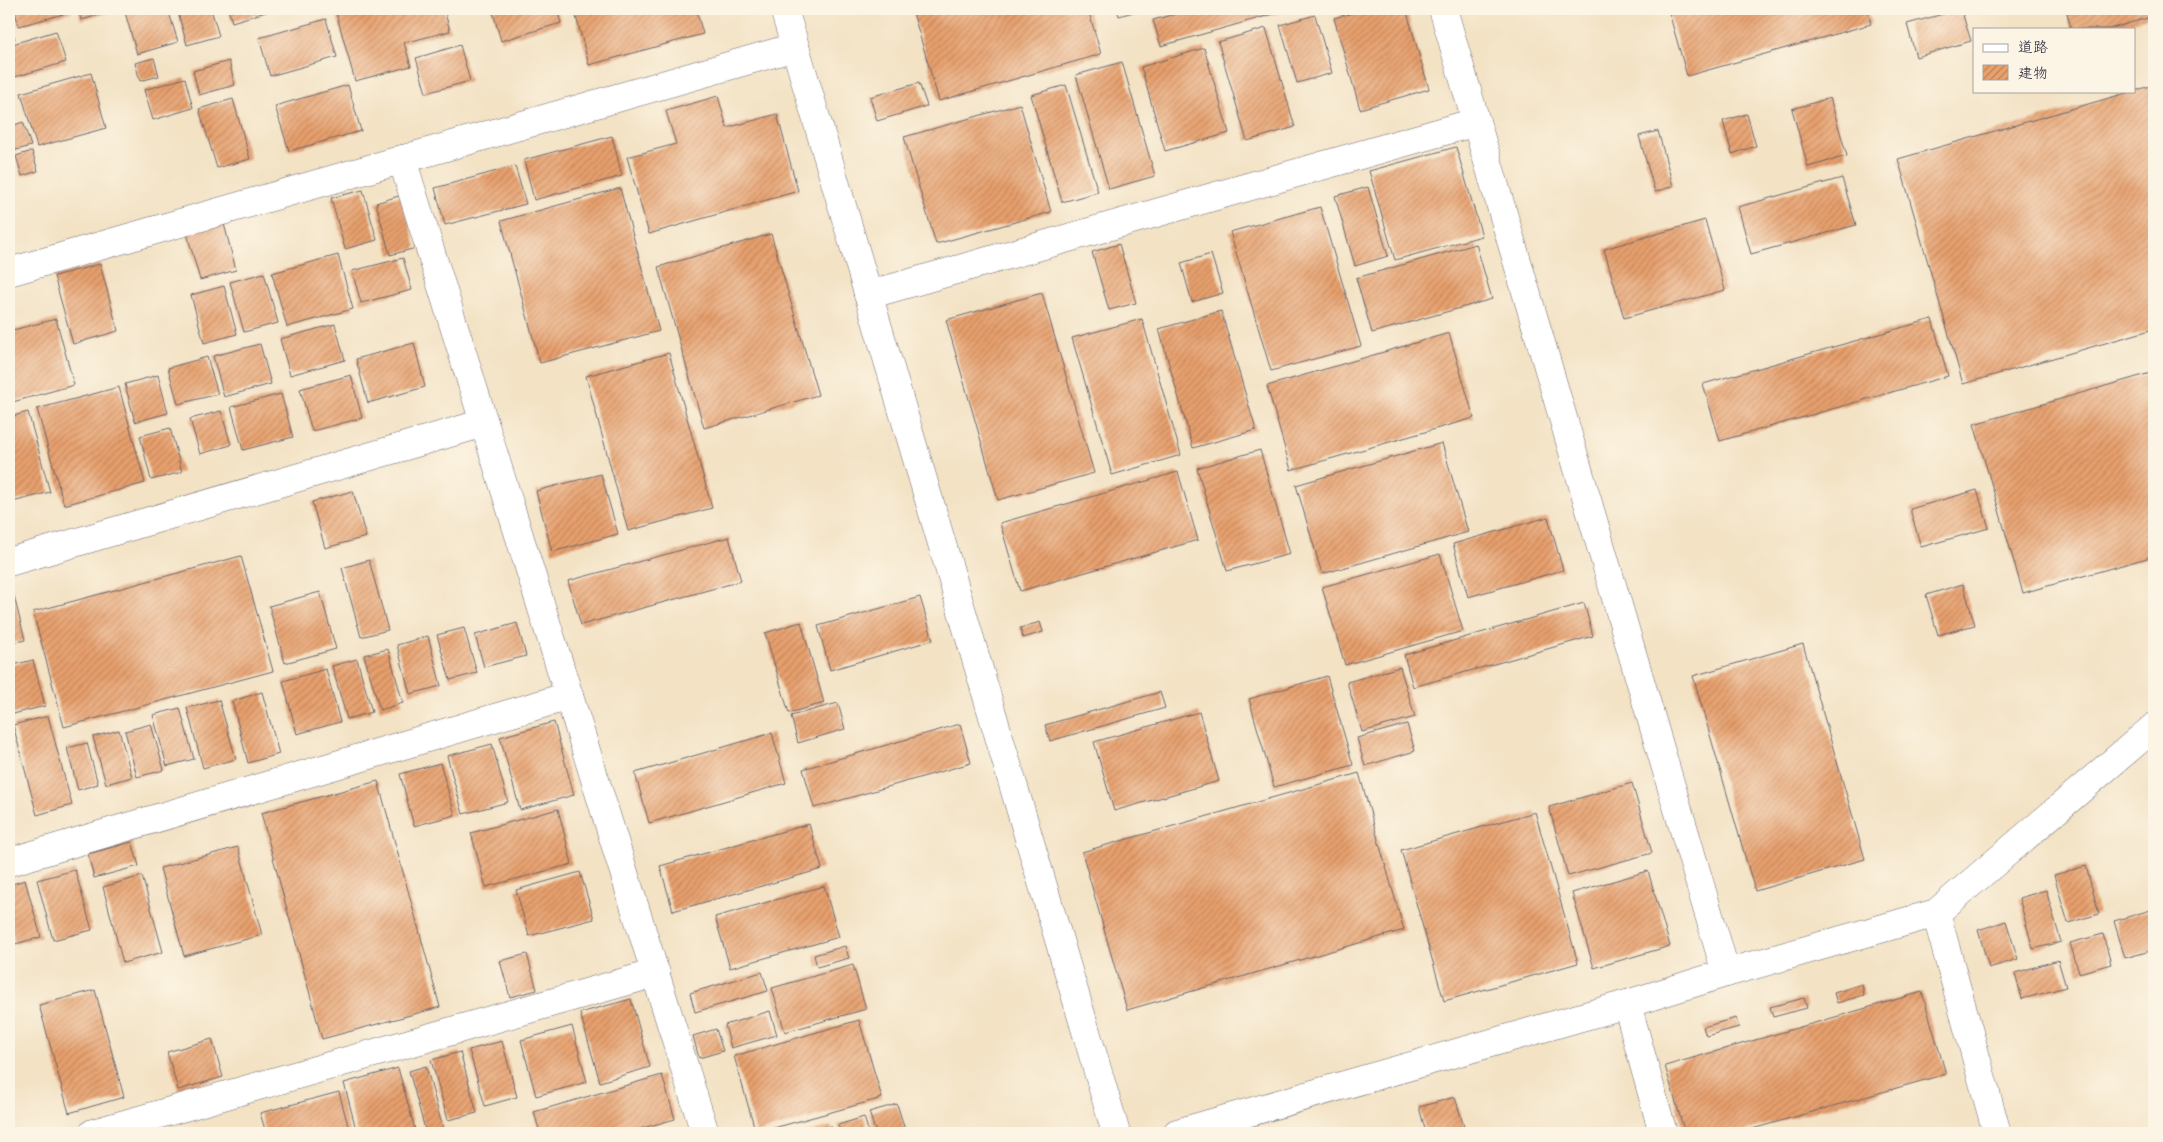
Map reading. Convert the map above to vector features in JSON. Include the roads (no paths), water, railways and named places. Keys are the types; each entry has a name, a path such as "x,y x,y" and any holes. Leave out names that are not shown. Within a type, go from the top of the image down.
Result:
{"street":[{"path":"784,9 1116,1133"},
{"path":"1443,9 1726,973"},
{"path":"9,272 795,47"},
{"path":"868,295 1476,122"},
{"path":"402,159 706,1133"},
{"path":"9,562 484,423"},
{"path":"9,862 570,696"},
{"path":"1177,1133 1936,913 2154,726"},
{"path":"1936,913 1997,1133"},
{"path":"92,1133 656,973"},
{"path":"1627,1004 1663,1133"}]}
